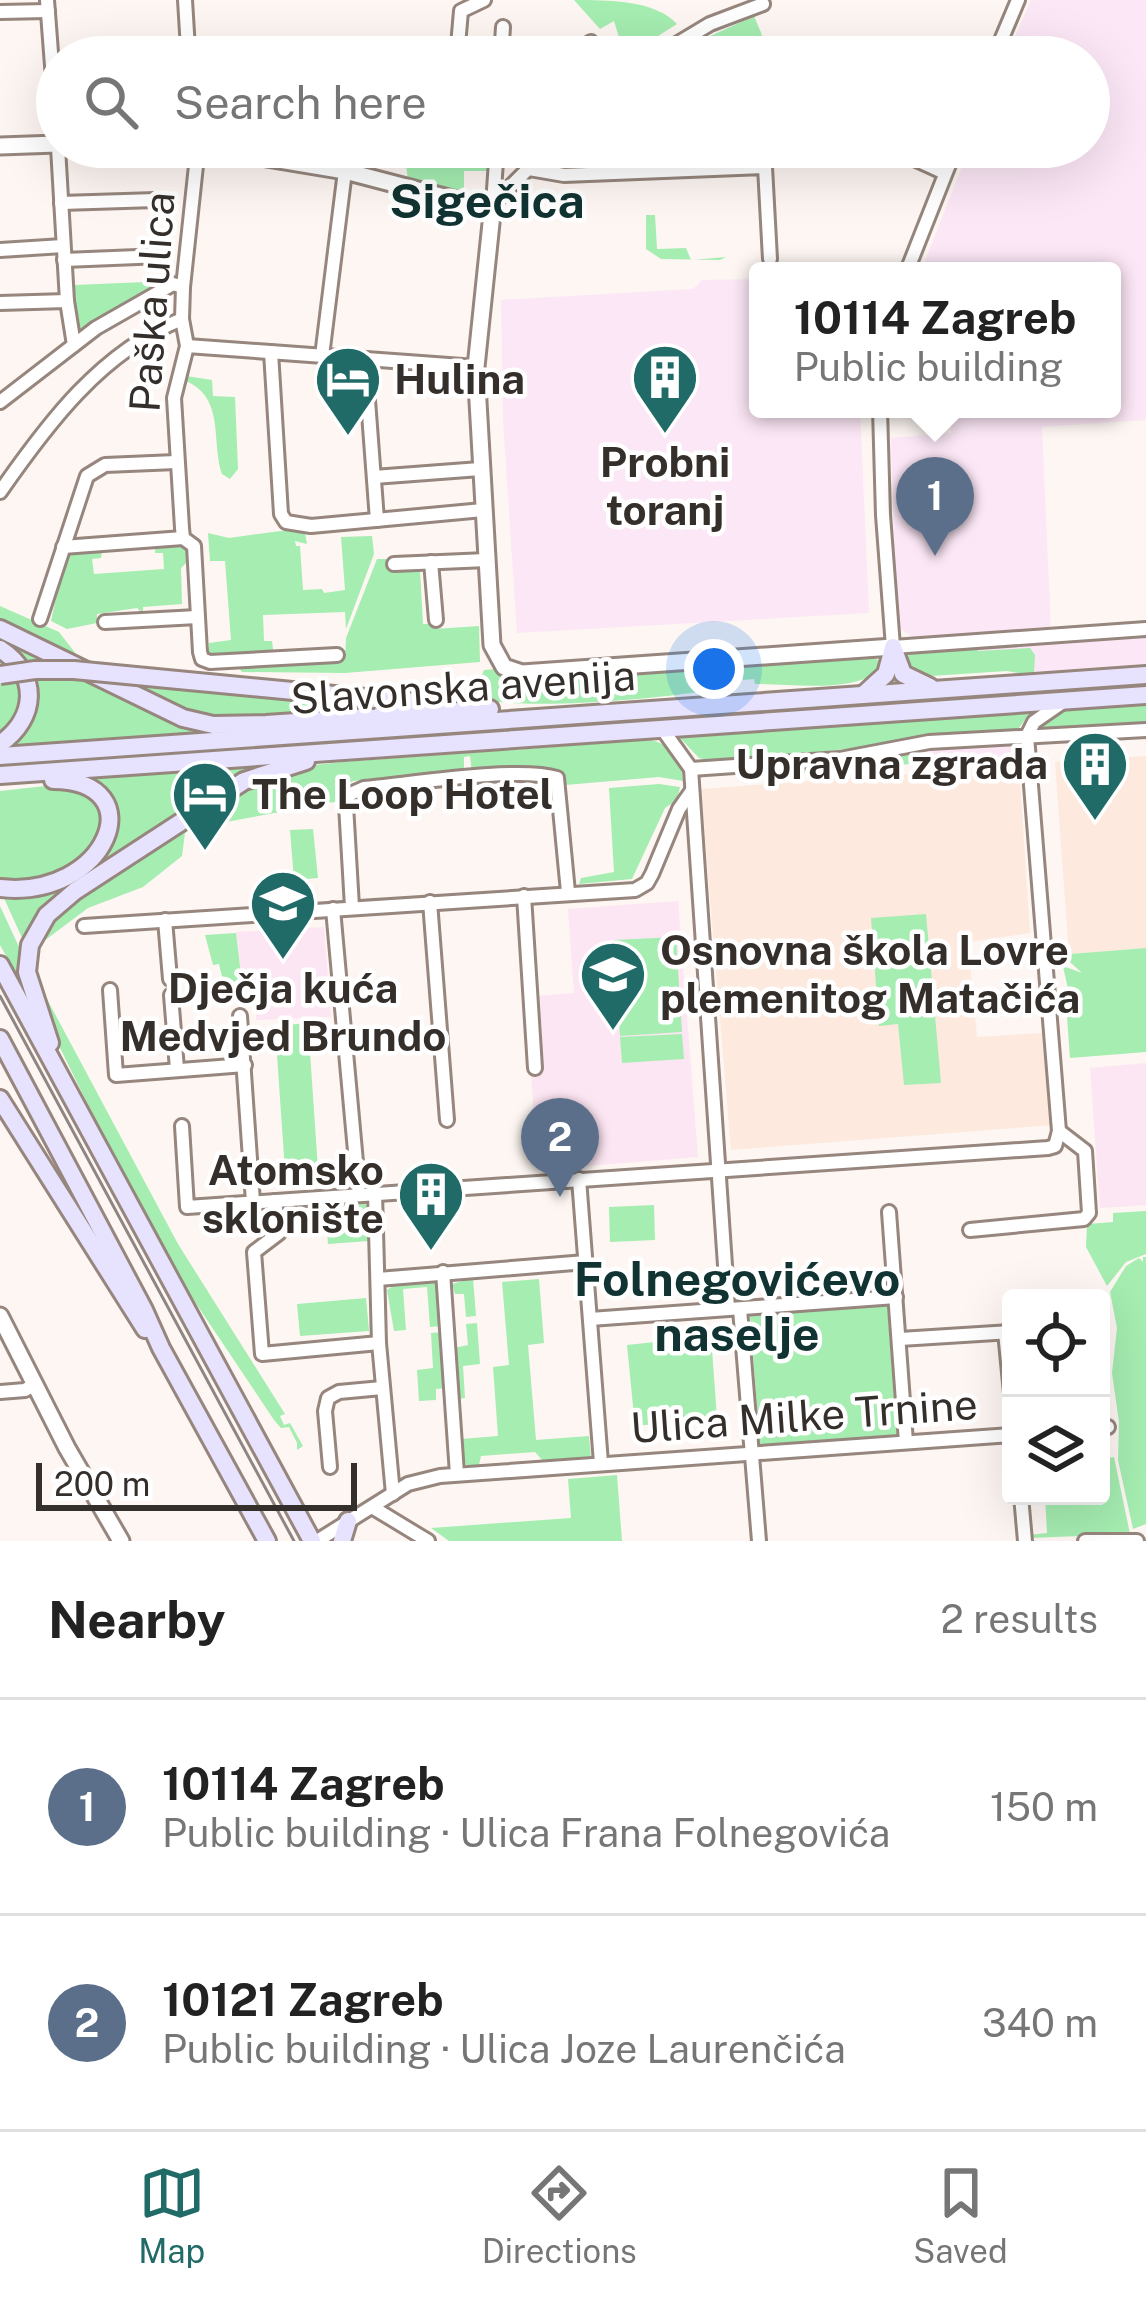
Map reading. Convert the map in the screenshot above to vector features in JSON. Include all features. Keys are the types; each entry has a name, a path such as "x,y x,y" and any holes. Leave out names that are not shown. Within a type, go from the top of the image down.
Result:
{"main road":[{"path":"0,628 183,718 203,723 266,724 490,709"},
{"path":"893,647 907,679 948,690"},
{"path":"862,696 886,674 893,647"},
{"path":"0,649 24,673 30,698 23,723 0,744"},
{"path":"0,675 74,670 490,709 617,711"},
{"name":"Slavonska avenija","path":"2,769 617,711 1146,676"},
{"name":"Slavonska avenija","path":"2,769 663,730 1146,695"},
{"path":"50,1056 50,1034 31,994 27,964 34,934 58,903 244,781 282,766 360,749"},
{"path":"0,887 32,888 64,879 100,852 109,833 105,803 82,783 2,769"},
{"path":"0,964 314,1541"},
{"path":"0,1039 267,1541"},
{"path":"0,1064 25,1084"},
{"path":"0,1099 129,1308 161,1348"},
{"path":"342,1541 348,1521"}],"street":[{"path":"184,0 187,36"},
{"path":"459,36 461,11 484,0"},
{"path":"1003,36 1018,0"},
{"path":"691,36 764,4"},
{"path":"0,12 47,5 49,36"},
{"path":"502,28 502,36"},
{"path":"0,146 36,145"},
{"path":"59,168 74,345"},
{"name":"Paška ulica","path":"197,168 183,287 187,346 174,398 183,538 194,546 202,659 337,655"},
{"path":"326,168 475,205 494,204 529,169 564,175 720,168"},
{"path":"495,168 476,367 492,645 498,662 516,672 1146,629"},
{"path":"765,168 770,259"},
{"path":"934,168 945,173"},
{"path":"910,262 947,168"},
{"path":"322,356 344,171"},
{"name":"Paška ulica","path":"61,203 156,200"},
{"name":"Paška ulica","path":"0,250 162,256"},
{"path":"0,402 130,307 173,284 183,287"},
{"path":"0,303 67,301"},
{"path":"0,492 52,420 97,373 182,319"},
{"path":"187,346 476,367"},
{"path":"271,352 283,518 298,526 483,510"},
{"path":"365,361 377,520"},
{"path":"880,418 893,647"},
{"name":"Paška ulica","path":"63,547 87,476 105,465 176,462"},
{"path":"374,477 480,469"},
{"path":"40,619 63,547 183,538"},
{"path":"394,564 487,560"},
{"path":"431,562 436,620"},
{"path":"105,622 197,617"},
{"path":"182,1126 187,1207 1055,1146 1059,1131 1027,736 1034,722 1066,701"},
{"path":"663,730 691,769 716,1171 759,1541"},
{"path":"691,769 840,759 929,742 1146,730"},
{"path":"352,907 348,795 364,788 468,778 557,778 568,892"},
{"path":"84,926 635,890 647,883 691,792"},
{"path":"666,840 694,838"},
{"path":"524,896 535,1068"},
{"path":"430,902 447,1120"},
{"path":"332,909 359,1195"},
{"path":"165,920 170,979"},
{"path":"110,990 116,1075 245,1065"},
{"path":"171,994 177,1069"},
{"path":"240,1016 253,1202"},
{"path":"970,1230 1084,1219 1089,1213 1085,1151 1059,1131"},
{"name":"Ulica Milke Trnine","path":"579,1179 602,1463"},
{"path":"375,1193 379,1343 393,1494"},
{"path":"275,1201 279,1233 254,1252 262,1354 379,1343"},
{"path":"889,1212 906,1442"},
{"path":"378,1279 586,1262"},
{"path":"443,1272 458,1474"},
{"path":"590,1319 896,1297"},
{"path":"0,1316 115,1539"},
{"path":"900,1340 1002,1332"},
{"path":"0,1392 25,1390 35,1384"},
{"path":"330,1467 328,1398 339,1392 382,1388"},
{"name":"Ulica Milke Trnine","path":"314,1541 423,1479 1002,1436"},
{"path":"1022,1505 1025,1541"},
{"path":"372,1507 428,1541"},
{"path":"1085,1541 1137,1541"}],"shaded area":[{"path":"1031,0 1146,0 1146,420 1042,427 1051,630 914,638 900,628 896,617 891,438 951,433 950,418 1121,418 1121,262 925,262 962,168 1110,168 1110,36 1015,36"},
{"path":"749,279 749,418 860,418 869,613 517,633 503,421 501,300 693,289 702,280"},
{"path":"1146,634 1146,667 1033,673 978,651 976,646"},
{"path":"1016,744 1021,756 922,763 921,751"},
{"path":"1146,756 1146,948 1069,954 1055,762"},
{"path":"1019,766 1030,933 968,942 977,1037 1042,1033 1052,1125 731,1150 701,789"},
{"name":"Osnovna škola Lovre plemenitog Matačića","path":"678,901 698,1157 537,1170 531,1070 540,1068 536,996 574,993 568,909"},
{"name":"Dječja kuća Medvjed Brundo","path":"324,927 331,1017 256,1020 256,1002 245,1002 236,932"},
{"path":"1146,1063 1146,1205 1100,1208 1090,1068"}],"green space":[{"path":"574,0 644,6 677,24 658,36 619,36 614,21 600,29"},
{"path":"754,16 762,35 762,36 710,36"},
{"path":"406,168 491,168 464,171 464,195 408,179"},
{"path":"646,215 655,215 657,249 686,248 691,260 661,259 646,249"},
{"path":"170,281 82,332 79,330 74,285"},
{"path":"186,376 212,380 213,396 235,397 238,469 230,479 222,474 212,409"},
{"path":"288,530 305,533 307,544 295,541 300,546 303,590 322,589 324,593 345,590 341,537 372,536 374,554 346,629 345,612 263,615 264,641 272,641 274,657 209,658 209,643 231,640 225,561 210,561 208,533 229,538"},
{"path":"181,545 188,561 181,568 182,604 143,607 143,614 137,608 97,614 97,623 67,629 51,621 63,565 70,554 102,551 101,558 92,559 94,574 164,569 163,553 155,553 155,547"},
{"path":"377,559 390,559 392,571 420,570 423,624 432,624 434,629 479,626 480,662 345,673 242,672 239,668 345,659 346,638"},
{"path":"0,606 59,632 83,663 0,622"},
{"path":"0,636 209,735 8,749 34,709"},
{"path":"976,646 978,651 1030,648 1035,655 1034,673 1119,666 1033,676 1007,671 916,677 903,660 915,650"},
{"path":"874,656 880,671 837,685 743,680 742,664"},
{"path":"0,660 16,678 20,697 0,736"},
{"path":"735,665 736,681 669,696 548,704 472,697 484,670 496,669 517,679 545,679"},
{"path":"129,684 382,708 218,719 186,712"},
{"path":"1146,703 1146,723 1039,728 1048,718 1073,707"},
{"path":"1032,710 1016,732 716,762 699,758 681,739 682,734"},
{"path":"650,740 674,754 683,781 659,777 565,785 561,773 553,768 472,773 470,756 464,757 464,773 353,781 342,788 340,801 193,828 185,833 182,856 143,887 88,908 36,947 59,912 246,785 305,766"},
{"path":"921,751 922,763 793,774 793,770"},
{"path":"263,764 236,776 60,894 36,915 23,940 3,896 29,894 77,877 110,846 115,826 110,803 94,778"},
{"path":"54,785 85,795 94,804 100,826 95,838 52,877 0,881 0,791"},
{"path":"680,787 677,800 665,808 632,879 579,884 581,878 614,872 609,788"},
{"path":"313,829 318,878 294,880 290,830"},
{"path":"0,906 20,949 18,977 0,945"},
{"path":"926,914 941,1083 904,1085 898,1024 879,1026 871,918"},
{"path":"236,933 243,991 226,993 205,935"},
{"path":"676,937 682,1032 620,1036 614,940"},
{"path":"1146,948 1146,1052 1070,1058 1063,966 1082,973 1071,963 1063,964 1062,951"},
{"path":"32,971 178,1244 285,1414 280,1416 284,1425 290,1423 303,1446 297,1450 289,1427 281,1428 274,1420 191,1296 109,1148 42,1011"},
{"path":"308,1023 319,1184 286,1185 275,1026"},
{"path":"682,1034 684,1059 622,1063 620,1037"},
{"path":"366,1204 369,1241 328,1244 325,1207"},
{"path":"654,1205 655,1240 610,1242 609,1207"},
{"path":"1146,1211 1146,1254 1126,1262 1107,1286 1086,1247 1087,1224 1113,1222 1113,1213"},
{"path":"1146,1257 1146,1524 1133,1529 1118,1460 1119,1422 1112,1373 1117,1328 1110,1292 1126,1266 1139,1258 1143,1262"},
{"path":"473,1278 476,1316 466,1317 464,1294 455,1294 452,1284"},
{"path":"539,1279 544,1343 528,1345 536,1440 589,1436 591,1459 544,1462 535,1452 481,1456 479,1465 466,1467 461,1439 498,1436 493,1367 509,1365 502,1282"},
{"path":"433,1281 439,1285 442,1326 430,1327 427,1287 403,1289 406,1330 394,1331 387,1290 396,1284"},
{"path":"366,1298 369,1331 300,1336 297,1304"},
{"path":"887,1303 897,1437 760,1447 750,1315"},
{"path":"477,1323 480,1364 463,1366 465,1398 456,1399 454,1348 468,1345 466,1324"},
{"path":"443,1332 446,1388 436,1389 436,1400 419,1401 417,1370 433,1368 431,1333"},
{"path":"711,1336 717,1418 635,1426 627,1345"},
{"path":"1114,1457 1130,1534 1030,1538 1028,1535 1047,1533 1045,1505 1110,1505 1110,1458"},
{"path":"617,1475 622,1541 449,1541 431,1528 571,1518 568,1479"}],"tram line":[{"path":"0,996 294,1541"}],"place":[{"name":"Probni toranj","path":"665,436"},
{"name":"Hulina","path":"348,438"},
{"name":"10114 Zagreb","path":"935,556"},
{"name":"Upravna zgrada","path":"1095,823"},
{"name":"The Loop Hotel","path":"205,853"},
{"name":"Dječja kuća Medvjed Brundo","path":"283,962"},
{"name":"Osnovna škola Lovre plemenitog Matačića","path":"613,1033"},
{"name":"10121 Zagreb","path":"560,1197"},
{"name":"Atomsko sklonište","path":"431,1253"}],"district":[{"name":"Sigečica","path":"487,201"},
{"name":"Folnegovićevo naselje","path":"737,1306"}]}
